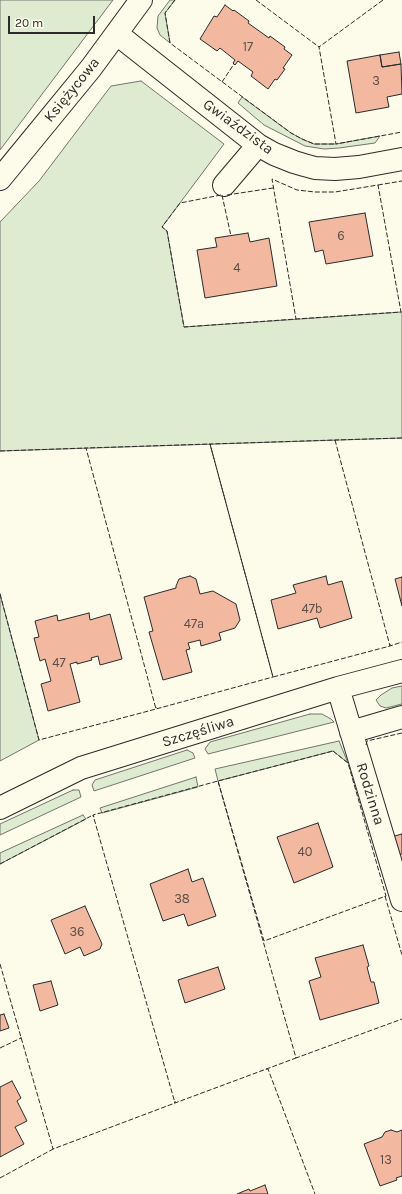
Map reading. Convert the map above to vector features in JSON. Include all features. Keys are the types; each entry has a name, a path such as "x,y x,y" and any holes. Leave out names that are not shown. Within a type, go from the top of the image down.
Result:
{"street":[{"name":"Księżycowa","path":"0,179 91,68 141,0"},
{"name":"Gwiaździsta","path":"117,34 258,145 274,154 294,162 320,168 347,168 402,159"},
{"path":"224,185 258,145"},
{"name":"Szczęśliwa","path":"0,808 81,768 338,688 402,671"},
{"name":"Rodzinna","path":"338,688 402,900"},
{"path":"351,732 402,718"}],"green space":[{"path":"0,0 113,0 0,150"},
{"path":"170,0 175,0 165,13 170,43 160,35 157,28 158,16"},
{"path":"141,81 224,144 162,227 167,231 184,327 402,312 402,438 0,451 0,222 39,181 111,86"},
{"path":"242,97 291,133 314,144 336,144 380,136 375,143 339,148 324,149 305,146 264,125 238,103"},
{"path":"0,594 39,740 0,761"},
{"path":"402,686 402,704 386,708 380,706 376,700 381,695 392,688"},
{"path":"310,714 322,714 334,722 208,754 205,749 210,742"},
{"path":"339,741 348,763 333,751 218,781 215,769"},
{"path":"187,750 193,753 195,758 94,791 92,785 95,780"},
{"path":"196,777 198,787 102,813 100,808"},
{"path":"73,790 79,790 81,797 0,835 0,824"},
{"path":"83,815 86,819 0,864 0,853"}],"building":[{"path":"225,5 249,21 248,23 269,38 270,36 285,47 284,49 292,55 283,68 285,69 268,89 251,76 253,72 238,61 235,65 233,63 235,60 220,48 217,51 200,39 214,16 217,17"},
{"path":"399,52 401,64 382,67 380,55"},
{"path":"380,55 382,67 401,64 402,94 387,97 389,107 356,113 347,61"},
{"path":"365,213 373,256 326,264 323,250 315,252 309,222"},
{"path":"248,233 250,242 269,238 277,286 205,298 197,250 217,247 215,238"},
{"path":"190,576 196,579 200,594 213,591 236,604 240,620 235,628 219,633 221,640 201,646 200,640 188,643 190,649 186,650 192,672 163,680 149,632 153,631 144,597 176,588 179,579"},
{"path":"326,576 328,585 342,581 352,618 320,628 317,618 278,629 271,600 296,593 293,585"},
{"path":"402,577 402,606 395,579"},
{"path":"89,613 90,620 110,614 122,659 100,665 98,656 91,658 92,660 77,664 77,662 70,664 80,702 48,711 41,684 51,681 45,659 40,661 34,638 39,637 35,621 57,615 58,621"},
{"path":"318,823 333,867 294,883 277,837"},
{"path":"402,834 402,854 392,856 387,838"},
{"path":"188,869 192,882 203,878 216,916 188,926 184,914 163,921 150,884"},
{"path":"85,906 102,944 100,949 84,956 80,947 65,954 51,920"},
{"path":"363,945 369,966 367,967 371,982 374,982 379,1003 320,1020 309,981 321,977 315,958"},
{"path":"218,967 225,989 185,1003 178,980"},
{"path":"51,981 58,1005 40,1011 33,985"},
{"path":"4,1014 9,1028 0,1031 0,1015"},
{"path":"12,1081 21,1098 17,1101 27,1121 15,1127 24,1144 0,1157 0,1087"},
{"path":"391,1130 397,1132 402,1130 402,1176 396,1178 397,1180 380,1186 364,1144 382,1137 385,1132"},
{"path":"265,1185 268,1194 237,1194 249,1189 250,1191"}],"fence":[{"path":"175,0 165,13 170,43 291,133 314,144 336,144"},
{"path":"256,0 319,47 320,46"},
{"path":"383,0 319,47 336,144 402,132"},
{"path":"222,82 234,64"},
{"path":"221,195 180,203 162,227 167,231 184,327 401,312 378,185 335,192 315,192 297,190 272,179 296,319"},
{"path":"378,185 402,181"},
{"path":"227,195 273,188"},
{"path":"222,195 231,236"},
{"path":"335,441 402,438"},
{"path":"335,440 390,646 273,677 210,444 335,440"},
{"path":"210,444 273,677 156,709 86,448 210,444"},
{"path":"0,451 86,448"},
{"path":"0,594 39,740 156,709 156,707"},
{"path":"390,644 390,646 402,642"},
{"path":"366,745 367,741 402,733"},
{"path":"333,751 348,763 386,896 264,941 218,781 333,751"},
{"path":"218,781 296,1058 175,1103 93,815 218,781"},
{"path":"0,864 93,815 94,817"},
{"path":"385,896 402,955"},
{"path":"0,964 53,1149 175,1103 175,1101"},
{"path":"296,1057 402,1019"},
{"path":"0,1048 21,1037"},
{"path":"266,1069 268,1069 315,1194"},
{"path":"0,1178 55,1148"}]}
